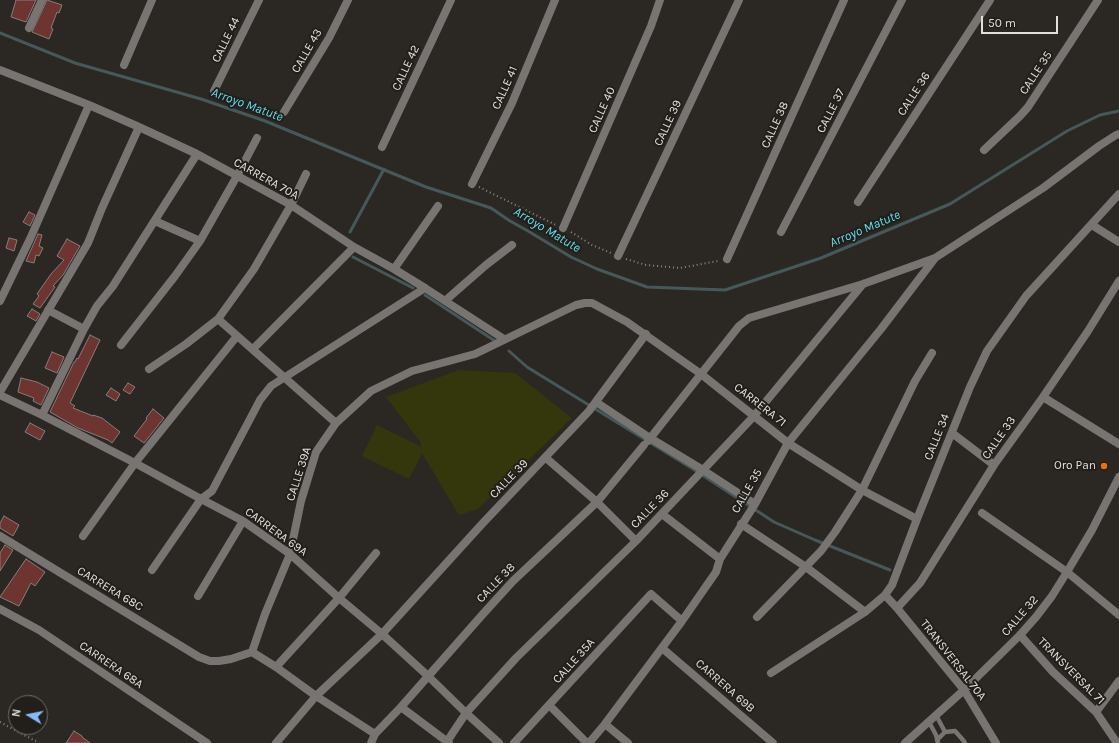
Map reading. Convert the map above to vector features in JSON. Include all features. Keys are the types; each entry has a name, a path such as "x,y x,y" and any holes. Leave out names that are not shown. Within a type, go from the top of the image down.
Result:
{"street":[{"path":"29,28 42,0"},
{"path":"124,65 152,0"},
{"name":"CALLE 44","path":"214,91 259,0"},
{"name":"CALLE 43","path":"284,112 329,38 348,0"},
{"name":"CALLE 42","path":"382,147 451,0"},
{"name":"CALLE 41","path":"472,184 512,103 556,0"},
{"name":"CALLE 40","path":"563,228 651,26 660,0"},
{"name":"CALLE 39","path":"618,256 739,0"},
{"name":"CALLE 38","path":"727,259 844,0"},
{"name":"CALLE 37","path":"782,232 902,0"},
{"name":"CALLE 36","path":"858,202 990,0"},
{"name":"CALLE 35","path":"984,150 1028,107 1098,0"},
{"name":"CARRERA 70A","path":"0,70 88,105 197,154 291,205 354,247 446,300 504,339"},
{"path":"0,301 30,239 88,105"},
{"path":"0,392 88,243 102,208 139,127"},
{"path":"863,284 935,258 1043,188 1099,146 1119,134"},
{"path":"121,344 175,276 200,241 258,138"},
{"path":"42,414 97,306 113,286 197,154"},
{"path":"149,369 186,344 218,319 254,269 291,205 306,174"},
{"name":"CALLE 34","path":"771,673 865,612 885,595 892,585 898,571 917,519 970,387 987,351 1026,296 1119,194"},
{"path":"394,269 438,206"},
{"path":"155,221 200,241"},
{"path":"1092,225 1119,242"},
{"path":"446,300 486,265 512,245"},
{"path":"253,349 354,247"},
{"name":"CALLE 35","path":"588,743 605,724 662,648 716,572 720,559 752,507 788,443 881,329 935,258"},
{"name":"CALLE 33","path":"897,608 920,583 994,465 1088,331 1119,281"},
{"name":"CALLE 38","path":"370,743 375,734 401,707 512,581 597,502 648,441 739,326 749,318 863,284"},
{"name":"CALLE 36","path":"447,743 466,713 516,658 636,541 754,416 863,284"},
{"path":"152,570 201,499 212,491 260,400 271,386 425,288"},
{"name":"CARRERA 71","path":"592,303 646,334 701,374 788,443 862,490 917,519"},
{"name":"CALLE 39A","path":"252,652 290,554 301,501 316,452 336,423 371,391 412,370 475,354 576,305 592,303"},
{"path":"48,310 84,329"},
{"path":"218,319 286,377 336,423"},
{"name":"CALLE 39","path":"276,743 316,696 382,634 482,524 546,458 593,406 646,334"},
{"path":"83,536 135,462 237,336"},
{"path":"757,616 806,567 828,542 862,490 916,381 932,353"},
{"name":"CARRERA 69A","path":"0,395 42,414 135,462 243,521 290,554 382,634 499,743"},
{"path":"1043,397 1119,444"},
{"path":"593,406 701,473 752,507"},
{"path":"952,433 994,465"},
{"path":"546,458 597,502 636,541"},
{"name":"CALLE 32","path":"905,743 964,690 1020,636 1052,596 1067,572 1092,530 1119,477"},
{"path":"982,513 1067,572 1119,615"},
{"path":"662,514 720,559"},
{"path":"198,596 243,521"},
{"path":"742,524 806,567 865,612"},
{"name":"CARRERA 68C","path":"0,536 200,657 210,661 218,661 231,659 252,652"},
{"path":"276,667 339,598 376,553"},
{"name":"CALLE 35A","path":"514,743 550,706 651,594 682,621"},
{"name":"TRANSVERSAL 70A","path":"885,595 964,690 996,743"},
{"name":"CARRERA 68A","path":"0,610 39,630 207,743"},
{"name":"TRANSVERSAL 71","path":"1020,636 1053,672 1096,712 1117,743"},
{"name":"CARRERA 69B","path":"662,648 773,743"},
{"path":"252,652 375,734"},
{"path":"1096,712 1119,681"},
{"path":"550,706 588,743"},
{"path":"401,707 447,743"},
{"path":"605,724 628,743"}],"lane":[{"path":"936,715 945,732"},
{"path":"928,722 936,735 937,741"},
{"path":"937,741 945,732 954,732 965,743"}],"path":[{"path":"472,184 563,228 592,245 618,256 646,265 680,268 727,259"},
{"path":"0,722 39,743"}],"green space":[{"path":"459,370 515,373 572,418 478,509 459,515 422,453 409,479 362,456 377,425 420,446 421,450 421,443 386,397"}],"building":[{"path":"16,0 36,0 26,22 11,17"},
{"path":"47,0 62,5 59,13 57,12 51,28 53,29 49,39 32,32"},
{"path":"29,212 35,215 30,226 23,222"},
{"path":"38,234 42,235 39,246 43,248 39,256 36,255 34,263 26,261"},
{"path":"9,238 17,240 14,251 6,248"},
{"path":"67,239 80,246 63,275 53,286 55,287 40,308 33,304 39,296 37,294 51,274 64,260 57,256"},
{"path":"32,309 40,314 36,321 27,316"},
{"path":"90,335 100,340 70,403 75,406 73,408 102,418 120,432 112,443 78,428 50,412 74,362 77,358 78,359"},
{"path":"52,352 64,357 57,373 45,368"},
{"path":"21,378 37,382 49,388 41,405 33,401 34,398 18,392"},
{"path":"128,383 135,387 130,394 123,390"},
{"path":"111,388 120,394 116,401 106,395"},
{"path":"153,409 164,418 144,443 134,436"},
{"path":"30,423 45,431 40,440 25,432"},
{"path":"4,516 19,525 13,536 0,528 0,523"},
{"path":"5,545 13,550 0,571 0,553"},
{"path":"26,559 45,572 35,586 31,583 19,606 0,597"},
{"path":"74,731 82,736 90,743 66,743"}],"waterway":[{"name":"Arroyo Matute","path":"0,33 75,63 201,99 265,121 426,187 491,208 571,257 597,269 647,287 725,290 821,258 950,204 1067,131 1100,115 1119,111"},
{"path":"350,232 384,169"},
{"path":"353,257 413,288"},
{"path":"425,295 495,341"},
{"path":"509,351 527,367 693,469 774,522 890,570"}],"place":[{"name":"Oro Pan","path":"1104,466"}]}
